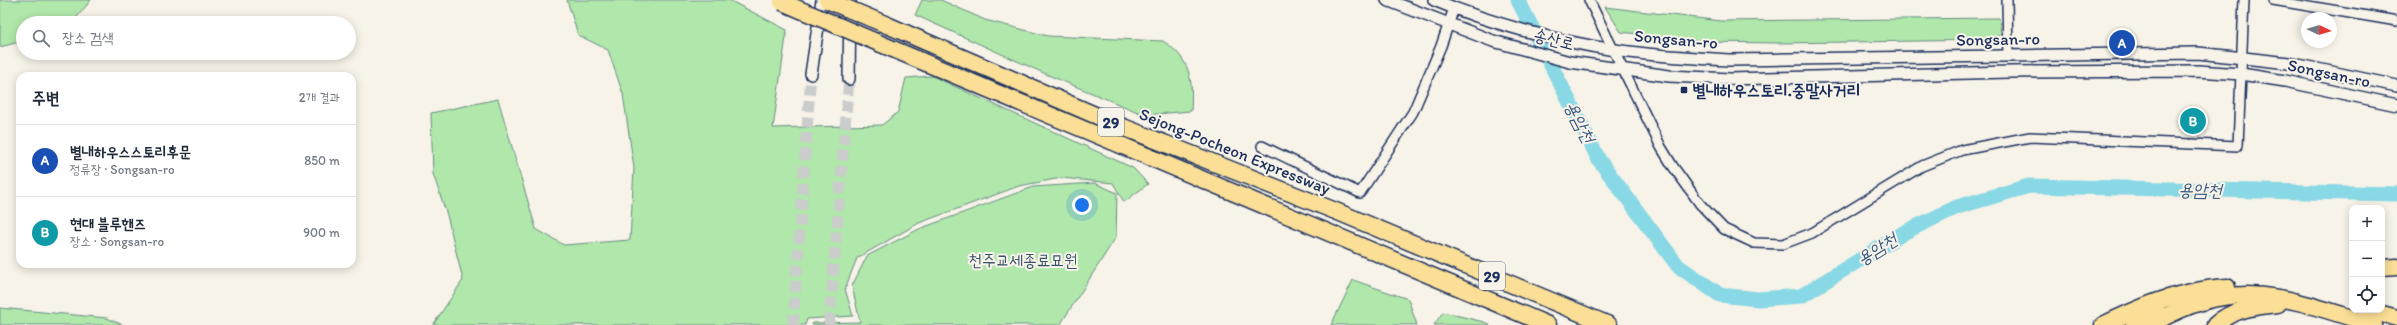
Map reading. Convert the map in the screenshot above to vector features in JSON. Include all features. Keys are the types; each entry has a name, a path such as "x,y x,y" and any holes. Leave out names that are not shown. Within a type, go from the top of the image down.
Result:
{"highway":[{"name":"Sejong-Pocheon Expressway","path":"827,0 1118,125 1338,212 1609,325"},
{"name":"29","path":"780,1 1366,247 1545,324"},
{"path":"2385,268 2397,267"},
{"path":"2103,325 2153,302 2200,288 2236,286 2288,289 2349,305"},
{"path":"2134,325 2162,308 2198,294 2236,286"},
{"path":"2150,325 2169,314 2208,299 2254,294 2286,298 2374,325"},
{"path":"2215,325 2220,320 2252,306 2282,304 2312,305"},
{"path":"2378,313 2397,318"}],"street":[{"path":"811,74 821,0"},
{"path":"849,79 850,0"},
{"path":"850,36 854,0"},
{"path":"1387,0 1448,25"},
{"path":"1262,146 1360,193 1413,112 1448,25 1454,8 1434,0"},
{"path":"1589,0 1661,147 1700,204 1724,229 1754,243 1783,244 1812,233 1922,166 1962,150 2030,137 2238,146 2244,0"},
{"path":"2007,0 2008,56"},
{"path":"2273,0 2397,21"},
{"name":"송산로","path":"1454,8 1569,42 1598,47"},
{"name":"송산로","path":"1448,25 1493,41 1570,62 1607,67"},
{"name":"Songsan-ro","path":"1598,47 1614,50 1730,60 2198,53 2242,56 2289,63 2397,86"},
{"name":"Songsan-ro","path":"1607,67 1669,76 1730,79 2009,72 2198,71 2241,74 2285,81 2397,105"}],"green space":[{"path":"0,0 91,0 78,16 16,16 16,43 0,47"},
{"path":"567,0 729,0 787,30 773,128 882,125 898,112 906,78 932,76 1133,168 1148,184 1124,202 1113,183 1061,178 1019,186 919,223 857,258 845,289 853,316 807,319 805,325 433,325 463,280 447,215 433,174 431,113 498,99 536,229 564,245 630,240 634,168 623,94 608,50 578,35"},
{"path":"922,0 941,0 985,20 1048,36 1163,41 1179,55 1185,63 1190,80 1192,100 1191,111 1145,115 1048,75 915,15"},
{"path":"1605,7 1721,21 1999,18 2001,34 1992,40 1778,43 1705,42 1621,32"},
{"name":"천주교세종료묘원","path":"1095,183 1117,193 1116,237 1060,325 812,325 813,323 860,322 852,286 867,256 919,229 1033,187"},
{"path":"1353,280 1408,299 1417,325 1331,325"},
{"path":"0,308 107,318 123,325 0,325"},
{"path":"1443,312 1484,322 1490,325 1434,325"}],"waterway":[{"name":"용암천","path":"1518,0 1599,160 1678,266 1720,295 1758,299 1801,296 1905,232 1957,207 2029,186 2397,194"}],"tunnel":[{"path":"793,325 811,74"},
{"path":"829,325 849,79"}],"place":[{"name":"별내하우스스토리후문","path":"2122,43"},
{"name":"별내하우스토리.중말사거리","path":"1684,90"},
{"name":"현대 블루핸즈","path":"2193,121"}]}
